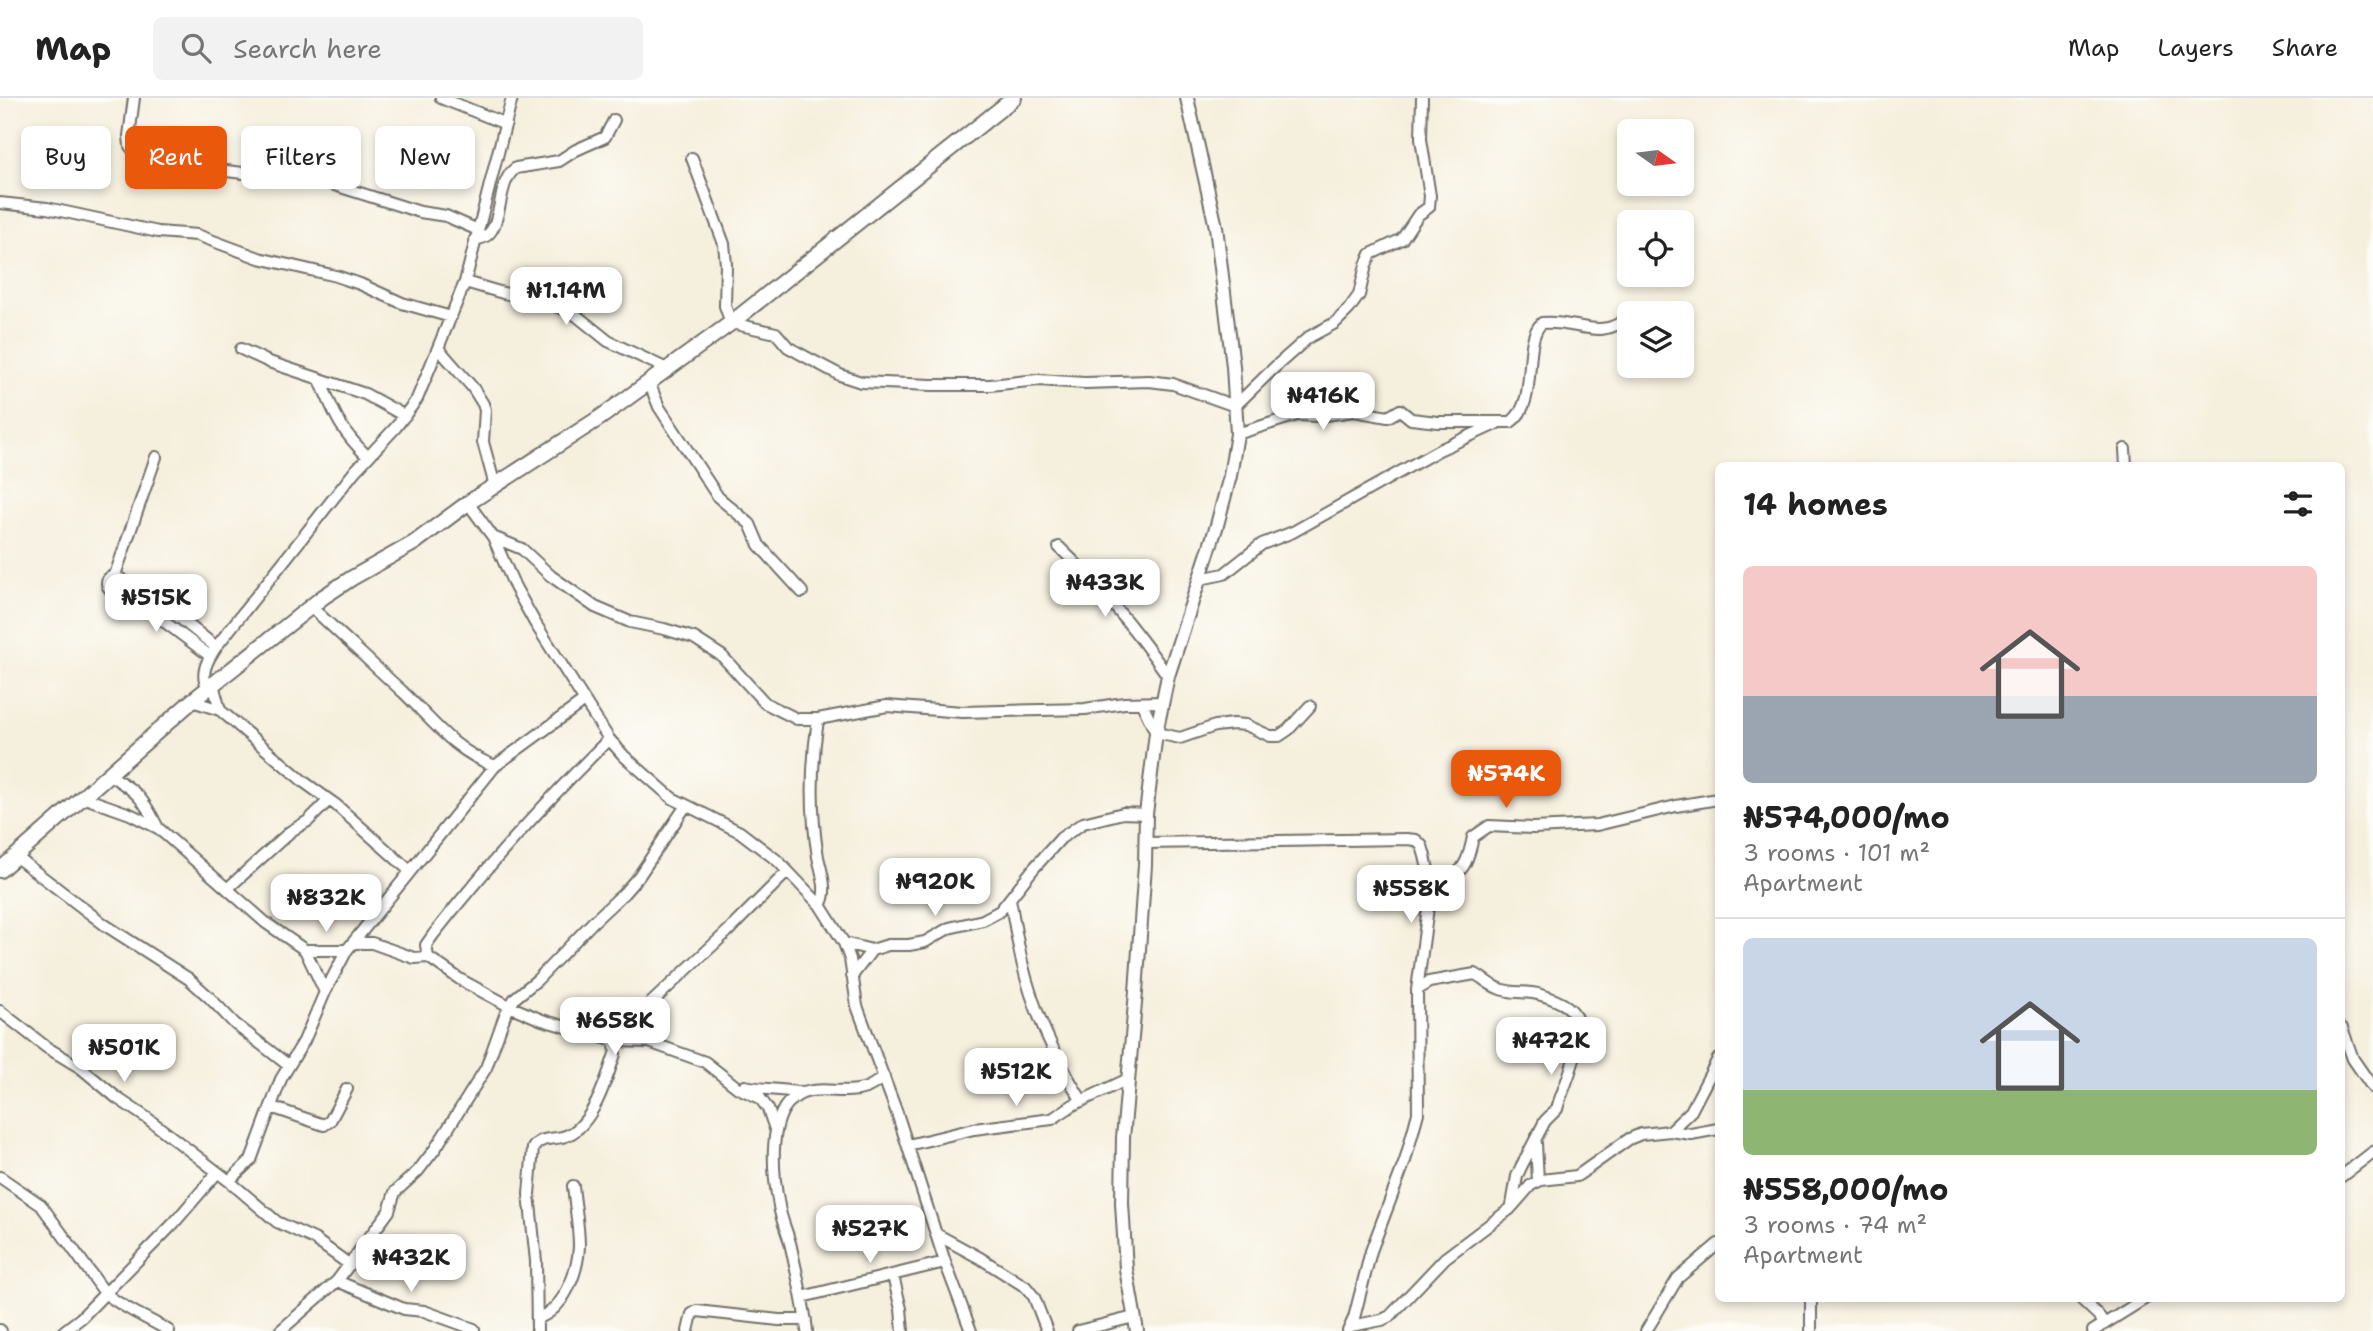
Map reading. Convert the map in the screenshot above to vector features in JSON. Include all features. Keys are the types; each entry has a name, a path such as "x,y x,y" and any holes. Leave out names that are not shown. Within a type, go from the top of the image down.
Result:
{"main road":[{"path":"0,870 210,685 311,607 352,578 414,543 468,503 601,417 731,323 1014,98"}],"street":[{"path":"134,98 130,146 137,155 152,162 243,173 283,174 328,183 420,212 446,216 480,239 495,225 503,188 511,172 516,168 559,161 576,150 597,142 610,132 614,120"},
{"path":"441,98 506,124"},
{"path":"220,709 210,685 203,680 204,670 214,652 416,399 465,282 512,98"},
{"path":"1136,1331 1126,1269 1122,1203 1123,1138 1146,814 1156,733 1168,676 1230,476 1237,434 1233,366 1216,227 1187,98"},
{"path":"1235,406 1301,345 1335,323 1349,309 1359,295 1371,254 1402,239 1418,215 1429,207 1430,196 1421,139 1422,98"},
{"path":"692,158 724,244 724,306 731,323 776,332 788,346 841,375 861,382 891,385 1002,384 1038,380 1085,383 1149,381 1173,384 1235,406"},
{"path":"0,203 47,208 124,226 197,236 259,258 336,276 402,303 451,317"},
{"path":"465,282 541,300 572,312 607,341 667,369"},
{"path":"1237,434 1291,415 1319,416 1354,411 1388,417 1401,410 1411,419 1438,422 1511,422 1521,411 1535,333 1542,323 1608,329 1617,326"},
{"path":"438,348 473,388 483,404 483,442 495,486"},
{"path":"241,349 320,380 365,394 405,415"},
{"path":"320,380 340,426 348,438 368,457"},
{"path":"649,382 659,407 718,497 750,524 759,545 802,592"},
{"path":"1200,579 1224,574 1262,544 1293,532 1416,463 1499,422"},
{"path":"2125,449 2126,462"},
{"path":"156,457 117,581 134,599 214,652"},
{"path":"468,503 493,537 522,599 609,739 672,799 740,832 778,861 820,905 844,943 857,1006 908,1145 971,1331"},
{"path":"493,537 522,549 551,576 595,607 630,622 694,638 722,656 754,692 774,709 796,719 818,719 887,706 962,712 1085,709 1124,703 1163,702"},
{"path":"1059,547 1095,581 1168,676"},
{"path":"311,607 406,695 446,737 475,758 495,766"},
{"path":"192,701 220,709 304,782 330,800 410,871"},
{"path":"229,1181 251,1160 281,1079 304,1041 325,992 350,947 495,766 584,701"},
{"path":"1142,704 1156,733"},
{"path":"1156,733 1180,737 1215,726 1233,724 1246,725 1270,736 1279,736 1310,706"},
{"path":"818,719 811,763 811,796 813,827 824,886 824,900 820,905"},
{"path":"428,957 426,946 433,934 486,868 564,783 609,739"},
{"path":"108,774 143,799 158,828"},
{"path":"82,797 130,814 158,828 266,923 305,950 325,992"},
{"path":"226,889 280,839 309,821 330,800"},
{"path":"1429,874 1447,877 1459,872 1469,854 1474,837 1489,826 1533,828 1597,825 1715,800"},
{"path":"280,1331 337,1281 389,1211 395,1192 418,1171 481,1077 490,1060 509,1006 515,998 537,980 624,893 639,876 685,807"},
{"path":"844,943 872,950 888,945 909,945 925,942 949,928 983,920 1000,911 1061,838 1083,823 1123,813 1146,814"},
{"path":"1145,843 1416,840 1422,846 1429,874 1423,980 1417,990 1419,1088 1415,1129 1371,1251 1349,1329"},
{"path":"15,856 105,925 189,979 235,1024 289,1065"},
{"path":"536,1326 536,1261 529,1194 533,1148 541,1140 569,1135 585,1120 604,1088 615,1054 615,1041 638,1015 787,872"},
{"path":"1010,899 1022,965 1041,1019 1061,1068 1082,1101"},
{"path":"305,950 372,943 414,958 428,957 461,980 542,1020 615,1041 649,1042 705,1062 744,1091 760,1098 776,1132"},
{"path":"852,976 872,950"},
{"path":"1423,980 1475,974 1497,988 1514,993 1539,994 1571,1009 1579,1030 1577,1047 1557,1109 1545,1121 1517,1177 1512,1207"},
{"path":"0,1011 33,1038 81,1068 108,1092 147,1118 277,1222 314,1239 350,1265"},
{"path":"2345,1036 2353,1059 2373,1088"},
{"path":"615,1054 632,1043"},
{"path":"1670,1130 1691,1111 1715,1065"},
{"path":"732,1083 767,1091 803,1093 863,1089 884,1077"},
{"path":"908,1145 974,1129 1052,1119 1128,1079"},
{"path":"271,1107 324,1125 330,1121 347,1089"},
{"path":"688,1331 692,1314 697,1311 807,1325 790,1242 778,1204 775,1174 776,1132 783,1108 803,1093"},
{"path":"1349,1329 1390,1316 1444,1258 1512,1207 1519,1197 1538,1181 1577,1176 1629,1139 1641,1134 1670,1130 1691,1133 1715,1129"},
{"path":"1536,1140 1538,1181"},
{"path":"2345,1174 2373,1152"},
{"path":"64,1331 174,1223 217,1173"},
{"path":"0,1177 41,1205 105,1293 118,1304 169,1331"},
{"path":"536,1326 555,1307 569,1287 573,1275 579,1247 573,1186"},
{"path":"936,1234 1026,1287 1034,1297 1047,1331"},
{"path":"1646,1331 1678,1278 1715,1247"},
{"path":"802,1297 946,1262"},
{"path":"893,1276 903,1331"},
{"path":"337,1281 404,1309 424,1311 476,1330"},
{"path":"1811,1302 1811,1331"},
{"path":"2084,1302 2105,1324"},
{"path":"2093,1331 2140,1302"},
{"path":"1078,1331 1134,1317"}]}
